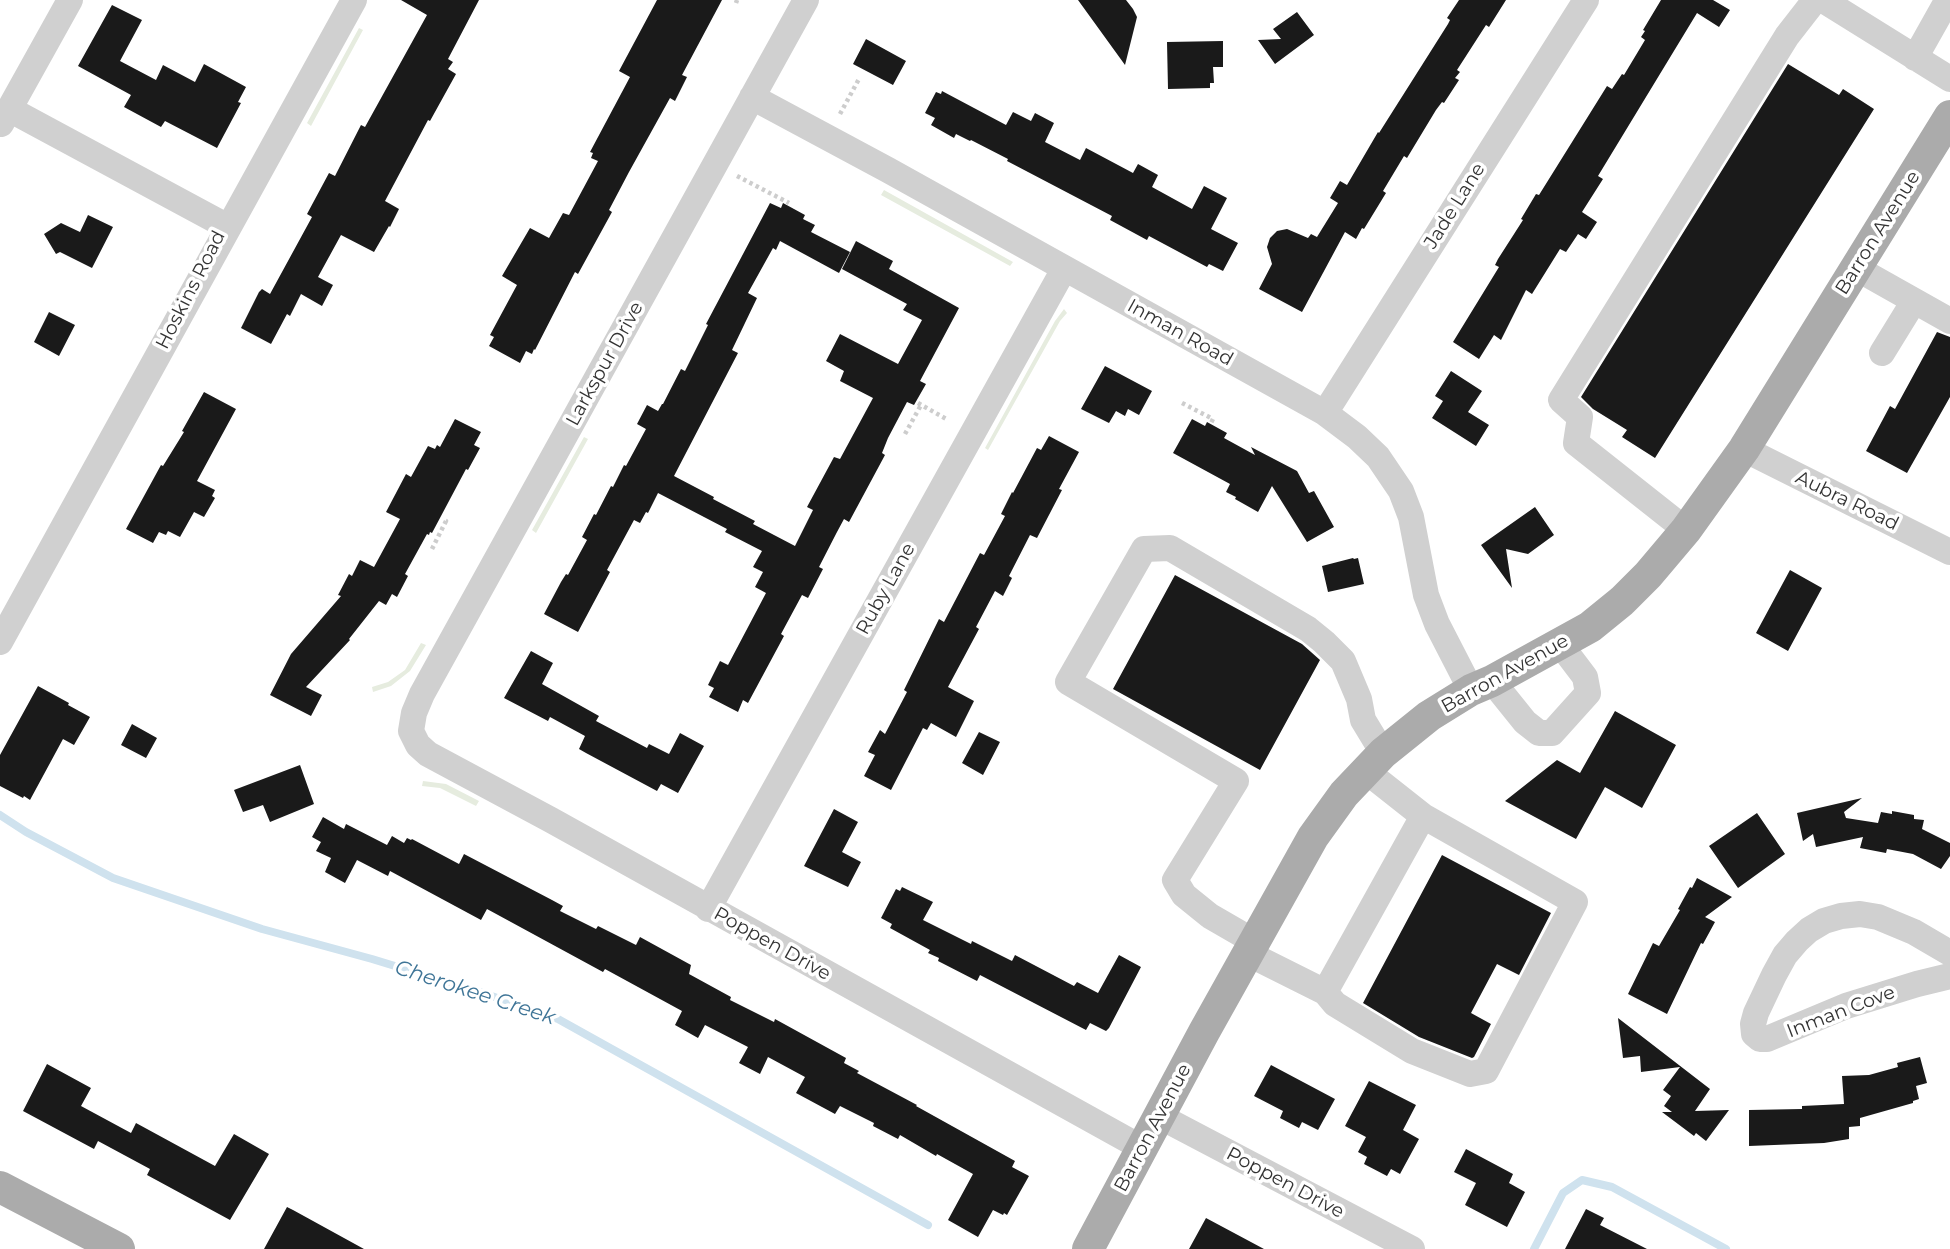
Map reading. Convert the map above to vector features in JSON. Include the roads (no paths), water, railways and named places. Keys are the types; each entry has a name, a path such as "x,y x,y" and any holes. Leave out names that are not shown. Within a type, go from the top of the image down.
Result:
{"main road":[{"name":"Barron Avenue","path":"1088,1249 1312,837 1344,794 1375,762 1429,716 1590,627 1648,575 1686,530 1744,449 1950,116"},
{"path":"3,1197 119,1249"}],"street":[{"name":"Hoskins Road","path":"0,642 228,227 4,117 71,0"},
{"path":"228,227 354,0"},
{"name":"Larkspur Drive","path":"401,734 806,0"},
{"name":"Jade Lane","path":"1325,413 1586,0"},
{"path":"1686,530 1576,443 1580,417 1561,400 1787,36 1815,0"},
{"path":"1823,0 1950,79"},
{"path":"1915,58 1948,0"},
{"name":"Inman Road","path":"752,97 1325,413 1357,437 1378,457 1401,491 1411,517 1426,595 1437,624 1482,685 1539,733 1552,733 1588,693 1585,677 1560,644"},
{"path":"1856,268 1950,321"},
{"name":"Ruby Lane","path":"708,909 1064,269"},
{"path":"1882,353 1914,301"},
{"name":"Aubra Road","path":"1744,449 1950,552"},
{"path":"1170,548 1308,629 1324,642 1343,661 1359,699 1375,762 1423,816 1575,902 1486,1071 1470,1074 1412,1051 1335,1004 1325,992 1252,948 1184,895 1175,880 1236,781 1068,682 1144,549 1170,548"},
{"name":"Poppen Drive","path":"401,734 428,754 1142,1148"},
{"path":"1325,992 1423,816"},
{"name":"Inman Cove","path":"1950,953 1914,932 1878,917 1860,914 1824,921 1797,940 1785,956 1756,1013 1754,1034 1760,1039 1767,1039 1846,1006 1950,976"},
{"name":"Poppen Drive","path":"1159,1116 1412,1249"}],"waterway":[{"name":"Cherokee Creek","path":"0,815 26,832 113,878 262,929 372,959 558,1019 928,1225"},
{"name":"Cherokee Creek","path":"1534,1249 1563,1193 1582,1180 1612,1187 1726,1249"}]}
